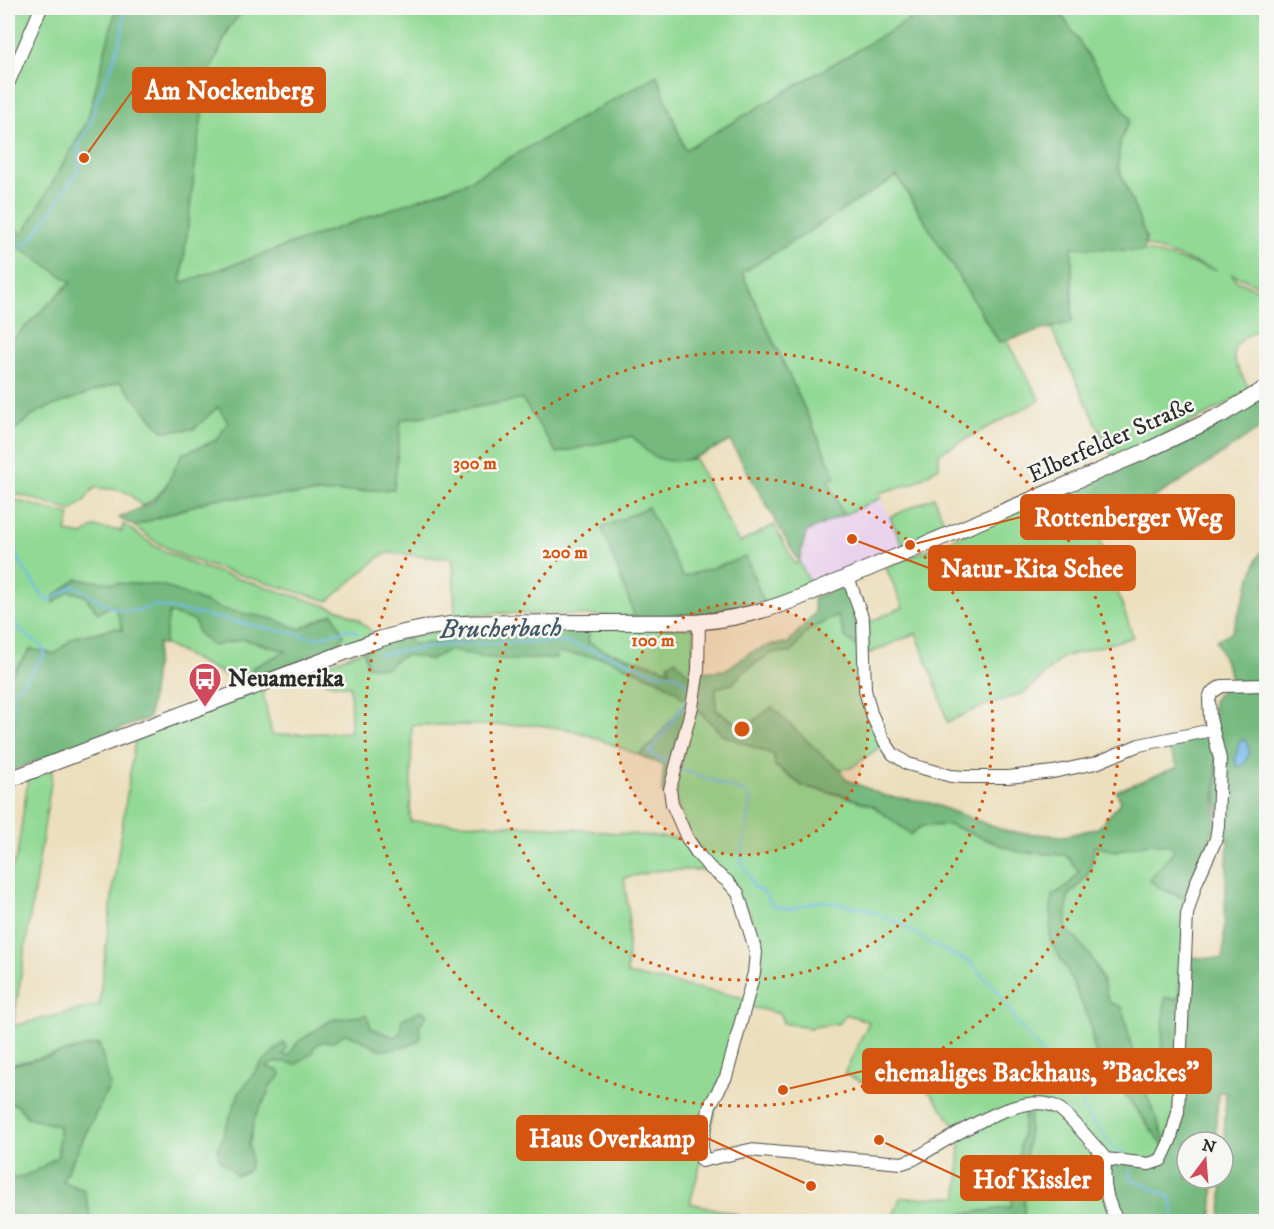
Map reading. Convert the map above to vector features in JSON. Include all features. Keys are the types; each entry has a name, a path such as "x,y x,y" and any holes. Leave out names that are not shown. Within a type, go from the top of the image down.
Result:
{"main road":[{"name":"Elberfelder Straße","path":"8,780 380,639 411,630 474,623 699,622 727,619 766,610 1154,447 1223,414 1266,388"}],"street":[{"path":"8,84 41,8"},
{"path":"848,577 863,620 865,690 871,713 892,754 908,764 951,776 964,777 1008,777 1053,772 1096,763 1139,745 1212,730"},
{"path":"699,622 698,670 692,707 670,789 672,804 687,838 697,853 738,893 756,952 754,973 726,1077 710,1105 702,1143 702,1161 749,1150 902,1163 914,1159 1000,1112 1020,1105 1040,1103 1060,1109 1106,1159 1149,1164 1161,1160 1174,1130 1178,1112 1187,914 1193,891 1216,839 1218,826 1220,759 1212,730 1209,699 1211,693 1222,686 1266,685"},
{"path":"1106,1159 1105,1188 1109,1204 1118,1221"}],"shaded area":[{"path":"881,498 903,546 811,584 799,562 806,532"}],"green space":[{"path":"8,8 38,8 8,74"},
{"path":"46,8 234,8 21,248 71,282 8,344 8,279 12,259 8,265 8,91"},
{"path":"116,8 245,8 228,29 208,78 181,283 465,183 657,75 685,150 930,8 1057,8 1130,119 1120,142 1118,166 1146,237 1144,250 1072,247 1072,322 999,342 897,176 742,273 836,477 828,481 843,515 806,532 799,562 730,441 693,458 673,461 653,456 632,436 557,453 522,399 401,420 394,489 213,499 134,526 119,518 153,502 165,488 182,454 217,440 228,422 218,407 194,429 163,431 120,382 39,411 8,435 8,344 71,282 16,245 8,279 8,223 23,234 87,122"},
{"path":"245,8 930,8 685,150 657,76 465,183 181,283 208,78 230,26"},
{"path":"1057,8 1256,8 1266,16 1266,289 1232,274 1237,281 1266,293 1266,324 1243,339 1234,351 1237,366 1250,390 1212,412 1113,459 1051,328 1072,322 1072,246 1144,250 1216,270 1145,245 1146,237 1118,166 1120,142 1129,119"},
{"path":"897,176 999,342 1006,340 1040,400 939,453 939,467 914,483 879,493 881,498 843,515 828,480 836,477 742,273"},
{"path":"120,381 163,431 194,429 218,406 228,422 217,440 182,454 161,491 141,506 126,493 109,489 94,488 72,511 8,493 8,435 39,411"},
{"path":"1266,394 1266,424 1188,477 1098,531 1081,483"},
{"path":"523,399 557,453 632,436 660,458 695,459 739,543 774,525 795,564 799,562 811,584 764,603 746,557 683,578 635,617 504,613 455,616 453,559 390,553 382,555 328,601 182,556 156,542 134,526 213,499 393,489 401,420"},
{"path":"1081,483 1133,637 1063,657 1024,693 983,706 947,722 940,696 916,633 868,654 867,623 903,607 886,568"},
{"path":"934,497 946,527 903,546 890,517"},
{"path":"8,498 70,515 66,532 83,535 94,527 122,531 123,524 158,548 195,565 343,611 358,619 374,634 243,684 166,645 115,628 74,637 55,654 31,649 8,678"},
{"path":"648,507 683,577 746,557 764,603 708,614 635,617 602,528"},
{"path":"1266,543 1266,1221 1221,1221 1222,1190 1235,1190 1235,1130 1225,1130 1226,1093 1218,1092 1216,1130 1175,1130 1175,1190 1213,1190 1212,1221 1119,1221 1107,1190 1110,1162 1163,1160 1182,1089 1159,1086 1165,998 1179,999 1189,957 1223,959 1228,840 1219,839 1213,701 1231,677 1216,640 1232,632 1258,557"},
{"path":"77,579 162,585 222,609 273,619 300,629 333,613 344,636 331,649 253,680 252,668 286,651 243,639 213,646 198,633 195,621 169,613 164,645 158,643 149,718 8,772 8,679 31,649 55,654 73,638 115,628 122,630 120,619 113,605 98,613 85,596 69,591 54,603 54,596"},
{"path":"841,587 848,592 858,621 858,647 845,637 837,615 807,631 791,653 771,653 744,671 732,684 716,688 716,710 744,728 772,707 824,757 840,769 845,779 885,796 925,801 1008,832 1064,836 1098,828 1121,802 1116,791 1178,767 1164,741 1209,734 1216,759 1215,827 1187,899 1162,889 1149,880 1174,851 1171,845 1149,843 1115,851 1094,846 1090,869 1068,896 1066,928 1093,962 1102,979 1109,1002 1122,1007 1138,1074 1166,1142 1164,1147 1094,1049 1090,1022 1067,969 1050,941 1052,895 1067,887 1079,872 1066,855 1018,852 950,825 922,826 911,834 873,806 843,795 803,786 775,765 774,755 723,735 697,709 701,672 725,670 750,653 773,644 788,643 815,613 813,598"},
{"path":"838,615 845,637 858,647 881,746 851,768 841,769 824,757 772,708 744,728 716,710 716,688 732,684 744,671 772,653 791,653 807,631"},
{"path":"444,628 694,628 692,704 682,707 654,742 639,755 586,734 561,728 536,725 412,725 410,821 549,827 685,839 711,870 660,870 624,878 629,915 627,974 745,998 690,1203 736,1214 744,1221 92,1221 84,1190 62,1182 110,1085 99,1044 8,1065 8,876 17,856 28,779 53,770 13,1026 99,1005 113,888 135,739 262,688 272,735 349,732 350,686 323,681 312,670 364,650"},
{"path":"467,628 590,629 588,642 604,650 670,670 668,664 675,660 695,680 693,699 682,698 662,682 606,658 558,653 556,658 514,660 447,651 430,660 407,655 402,656 387,668 367,666 364,650 403,636 413,644 471,641 472,637"},
{"path":"693,704 667,800 662,791 664,766 639,755 654,742 682,707"},
{"path":"696,709 723,735 774,755 775,766 802,786 873,806 911,834 922,826 950,825 1018,852 1066,855 1079,872 1068,886 1052,895 1050,941 1067,969 1090,1023 1094,1050 1164,1147 1159,1156 1151,1160 1113,1157 1043,1102 959,1131 932,1095 898,1064 882,1091 844,1074 869,1022 846,1014 840,1023 808,1028 783,1023 780,1014 747,1006 761,964 749,910 710,865 684,825 673,790"},
{"path":"1149,842 1171,845 1174,852 1162,889 1187,900 1179,998 1165,998 1159,1086 1176,1088 1174,1112 1166,1142 1138,1074 1122,1008 1109,1002 1102,979 1093,961 1082,945 1065,928 1068,897 1087,875 1092,863 1094,846 1116,851"},
{"path":"421,1010 428,1014 419,1026 421,1038 408,1046 390,1050 380,1049 344,1034 333,1042 318,1044 314,1047 313,1052 296,1064 281,1062 271,1064 268,1067 280,1071 281,1076 270,1086 255,1117 249,1145 251,1160 249,1170 237,1176 221,1162 217,1151 239,1093 260,1065 284,1042 287,1048 283,1055 288,1056 298,1042 331,1020 365,1015 367,1015 371,1028 394,1037 400,1033 402,1019"},
{"path":"99,1044 110,1085 62,1181 84,1190 92,1221 8,1221 8,1172 15,1179 36,1171 58,1156 59,1126 28,1117 18,1106 8,1101 8,1066"},
{"path":"8,1101 18,1106 28,1118 59,1126 58,1156 36,1171 15,1180 8,1172"},
{"path":"1031,1106 1025,1168 1024,1221 930,1222 932,1218 1011,1207 1026,1108"},
{"path":"1031,1107 1054,1110 1100,1158 1114,1221 1024,1222 1025,1168"},
{"path":"1026,1108 1012,1208 932,1218 930,1221 891,1222 900,1198 958,1197 960,1136 1002,1114"}],"water":[{"path":"1242,740 1246,741 1249,752 1248,758 1241,767 1237,766 1235,758"}],"waterway":[{"path":"8,233 25,247 52,211 78,170 79,145 89,127 95,105 113,62 122,33 125,8"},
{"name":"Brucherbach","path":"8,538 26,572 48,602 74,585 104,603 122,610 131,611 154,605 315,638 350,629 358,633"},
{"path":"8,610 19,629 40,645 45,655 25,681 11,692 14,707 9,735 11,748 8,757"},
{"name":"Brucherbach","path":"378,654 454,644 568,643 621,659 653,672 677,675 690,687"},
{"name":"Brucherbach","path":"673,765 649,753 688,698"},
{"name":"Brucherbach","path":"681,769 746,793 751,803 741,860 755,889 762,890 773,906 791,909 820,901 862,908 900,923 931,944 970,962 999,993 1017,1022 1048,1061 1073,1083 1081,1096 1085,1112 1114,1148 1128,1156"},
{"name":"Brucherbach","path":"1131,1167 1130,1178 1171,1199 1175,1222"}],"place":[{"name":"Am Nockenberg","path":"84,158"},
{"name":"Natur-Kita Schee","path":"852,539"},
{"name":"Rottenberger Weg","path":"910,545"},
{"name":"Neuamerika","path":"205,708"},
{"name":"ehemaliges Backhaus, \"Backes\"","path":"783,1090"},
{"name":"Hof Kissler","path":"879,1140"},
{"name":"Haus Overkamp","path":"811,1186"}]}
